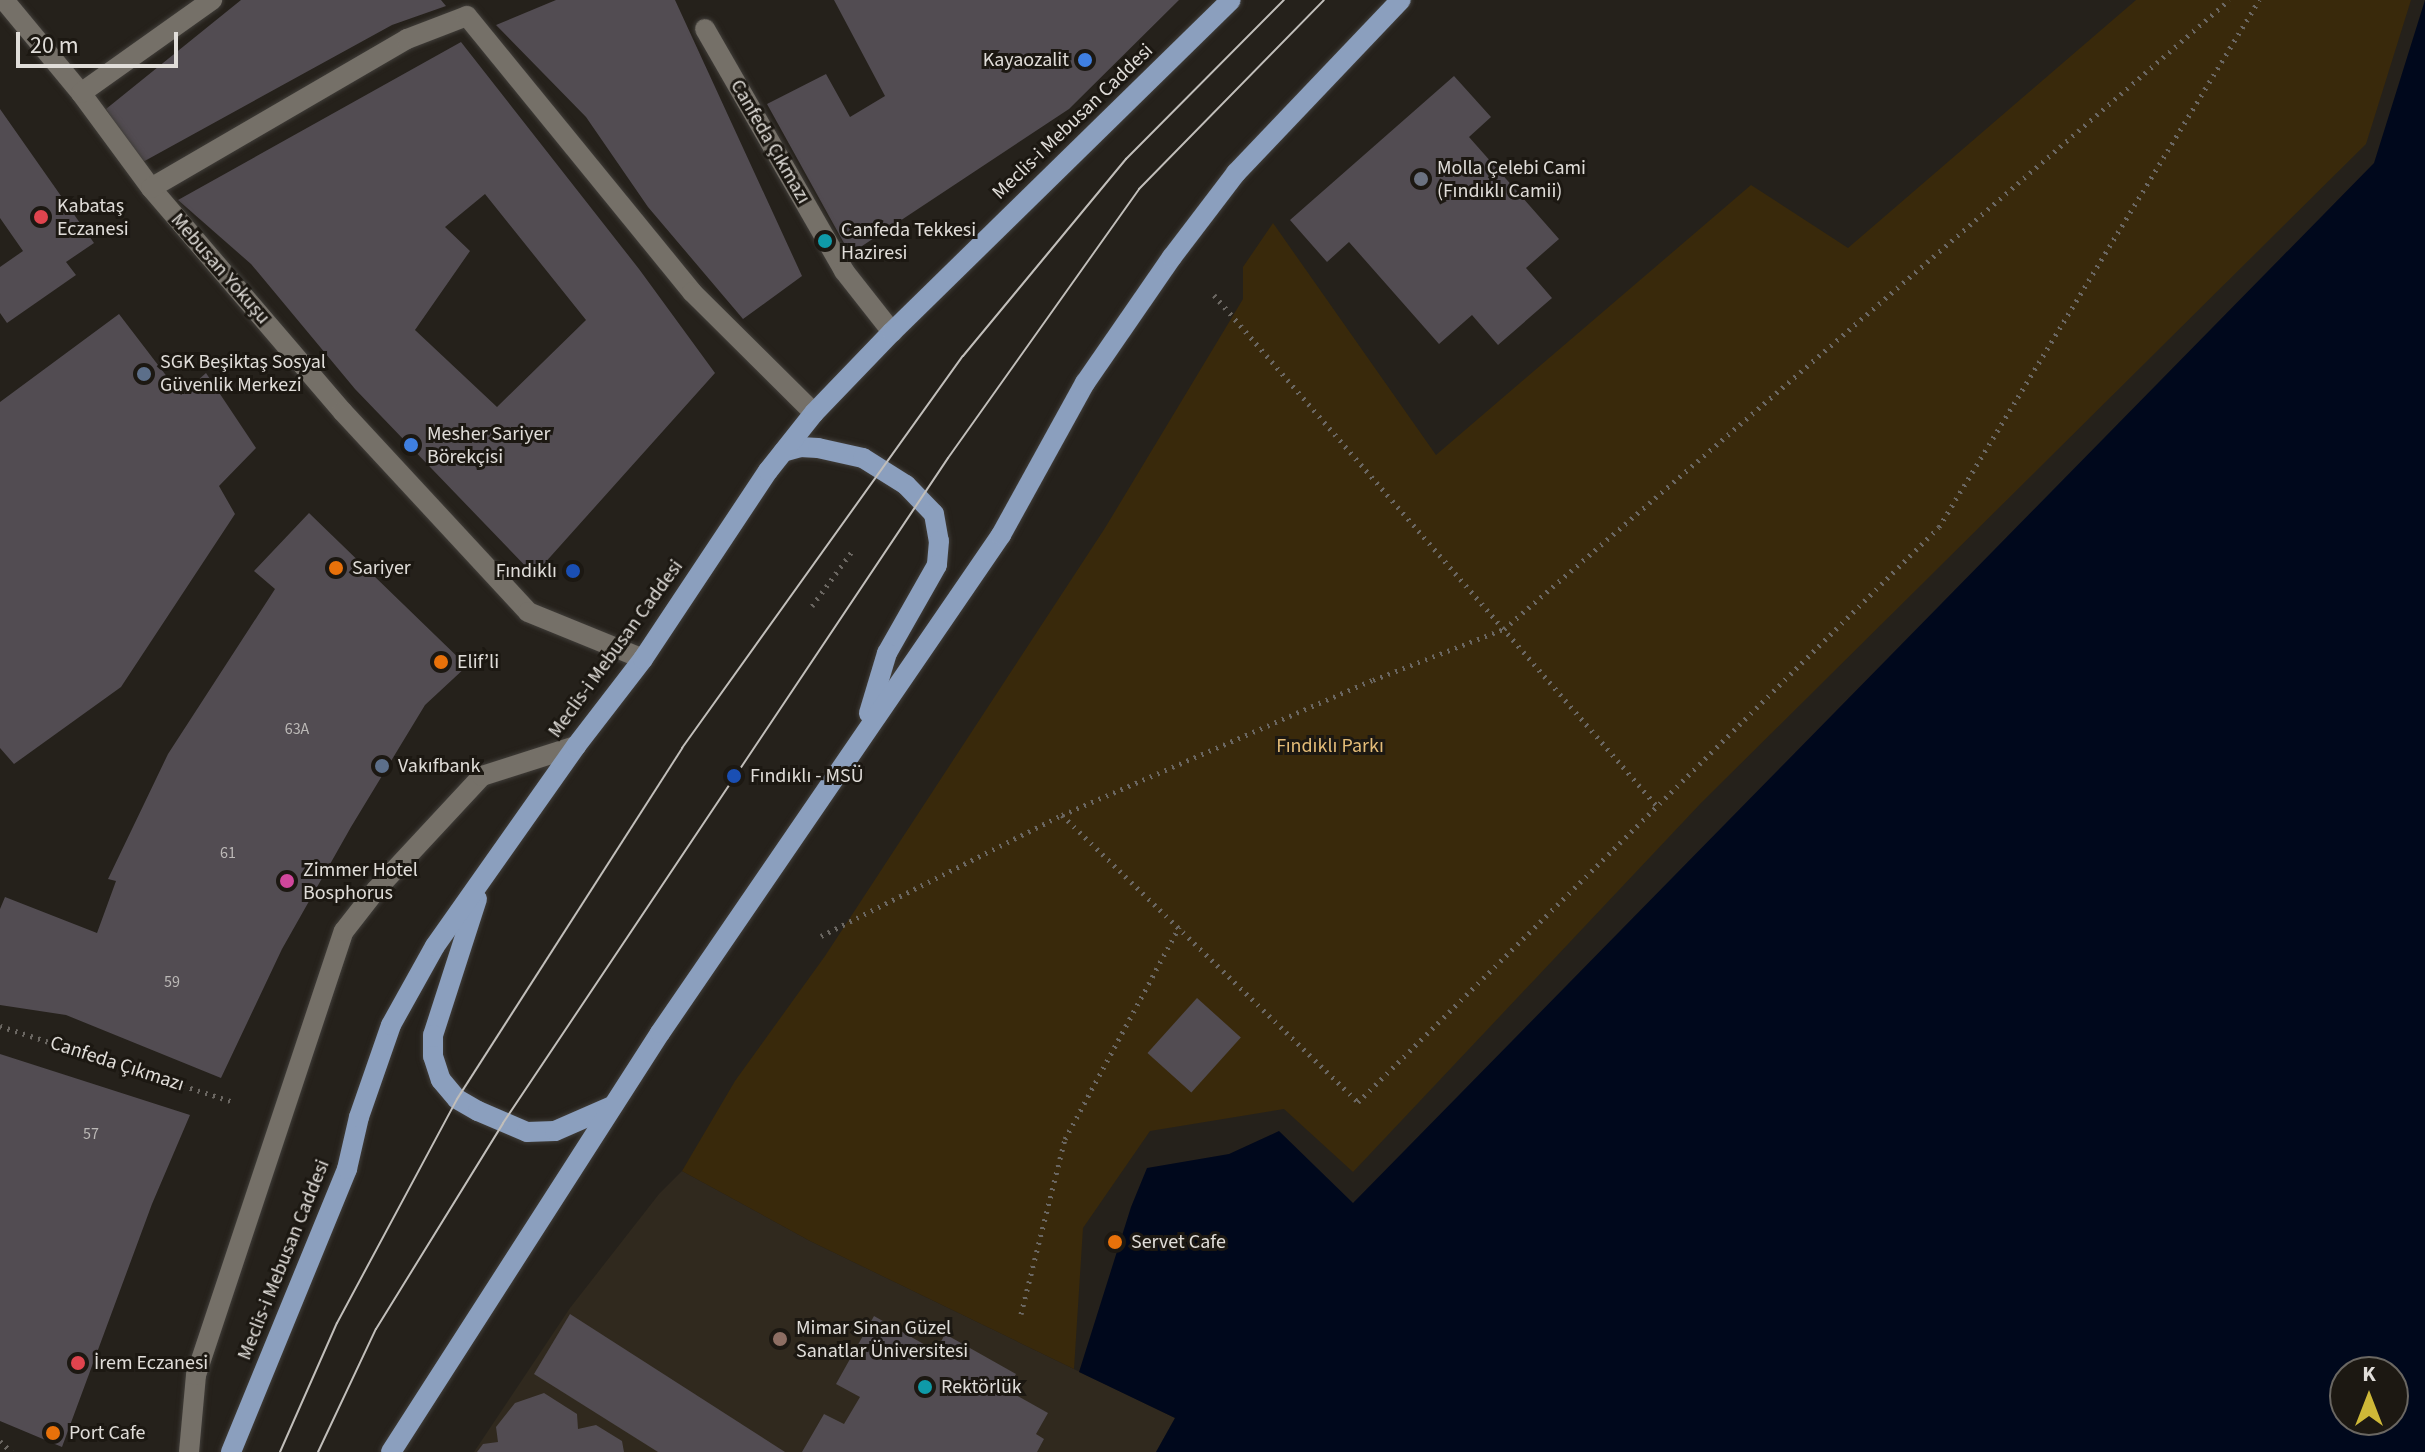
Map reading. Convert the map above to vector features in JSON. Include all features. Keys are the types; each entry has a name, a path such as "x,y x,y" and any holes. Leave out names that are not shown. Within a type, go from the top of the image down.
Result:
{"main road":[{"name":"Meclis-i Mebusan Caddesi","path":"231,1452 347,1169 359,1117 391,1025 411,984 576,746 643,659 783,452 814,413 892,332 1231,0"},
{"path":"391,1452 611,1107 1009,522 1085,383 1172,257 1236,173 1401,0"},
{"path":"783,452 800,447 818,448 841,450 863,458 906,485 934,514 939,541 937,565 887,653 863,733"},
{"path":"483,880 433,1035 433,1056 441,1080 467,1105 527,1132 555,1131 611,1107"}],"street":[{"name":"Mebusan Yokuşu","path":"4,0 81,93 151,188 343,412 528,612 643,659"},
{"path":"81,93 212,0"},
{"path":"151,188 407,39 467,16 692,292 814,413"},
{"name":"Canfeda Çıkmazı","path":"705,29 844,271 892,332"},
{"path":"189,1452 196,1375 344,931 376,890 482,776 576,746"}],"path":[{"path":"821,936 1062,815 1373,680 1504,629 2229,0"},
{"path":"1062,815 1358,1102 1939,527 2259,0"},
{"path":"1214,295 1657,806"},
{"path":"812,606 853,550"},
{"path":"1021,1314 1065,1139 1179,927"},
{"name":"Canfeda Çıkmazı","path":"0,1026 234,1102"},
{"path":"0,1441 12,1452"}],"shaded area":[{"name":"Mimar Sinan Güzel Sanatlar Üniversitesi","path":"682,1171 810,1241 1175,1418 1156,1452 474,1452 570,1308 659,1194"}],"green space":[{"name":"Fındıklı Parkı","path":"2136,0 2411,0 2366,144 1701,803 1353,1172 1284,1109 1150,1131 1083,1228 1074,1369 810,1241 682,1171 735,1081 825,956 1105,528 1243,299 1243,267 1273,223 1436,455 1751,185 1848,248"}],"water":[{"path":"2425,0 2425,1452 1156,1452 1175,1418 1079,1372 1131,1207 1147,1168 1229,1154 1279,1131 1353,1203 2374,163"}],"building":[{"path":"241,0 441,0 446,6 392,25 141,163 106,109"},
{"path":"556,0 675,0 802,276 743,319 648,207 586,117 496,25"},
{"path":"834,0 1179,0 1069,109 850,254 767,104 826,74 850,117 885,96"},
{"path":"461,42 639,269 715,373 534,575 355,389 251,264 178,200","holes":["485,194 586,320 497,407 415,330 470,251 445,227"]},
{"name":"Molla Çelebi Cami (Fındıklı Camii)","path":"1454,76 1491,117 1469,137 1559,239 1526,268 1552,298 1498,345 1472,315 1439,344 1349,242 1327,262 1290,220"},
{"path":"0,109 94,243 66,262 76,275 7,323 0,313 0,267 23,251 0,218"},
{"path":"119,314 181,395 206,373 256,448 219,486 235,514 121,687 14,764 0,748 0,402"},
{"path":"309,513 467,666 425,705 351,827 282,949 221,1078 66,1015 0,1005 0,909 5,897 97,933 116,881 108,879 168,754 275,589 254,571"},
{"path":"1197,998 1241,1037 1191,1092 1147,1053"},
{"path":"0,1054 190,1115 152,1204 62,1447 0,1421"},
{"path":"570,1314 785,1452 658,1452 534,1374"},
{"name":"Rektörlük","path":"874,1316 936,1351 945,1334 1016,1374 1007,1390 1048,1413 1036,1434 1044,1439 1037,1452 802,1452 824,1414 844,1424 860,1397 836,1384"},
{"path":"544,1393 577,1414 578,1429 596,1425 622,1441 624,1452 477,1452 483,1444 498,1442 496,1427 515,1403"}],"tram line":[{"path":"280,1452 337,1323 457,1099 682,748 963,356 1126,159 1284,0"},
{"path":"318,1452 376,1329 503,1123 948,458 1139,189 1324,0"}],"place":[{"name":"Kayaozalit","path":"1085,60"},
{"name":"Molla Çelebi Cami (Fındıklı Camii)","path":"1421,179"},
{"name":"Kabataş Eczanesi","path":"41,217"},
{"name":"Canfeda Tekkesi Haziresi","path":"825,241"},
{"name":"SGK Beşiktaş Sosyal Güvenlik Merkezi","path":"144,374"},
{"name":"Mesher Sariyer Börekçisi","path":"411,445"},
{"name":"Sariyer","path":"336,568"},
{"name":"Fındıklı","path":"573,571"},
{"name":"Elif’li","path":"441,662"},
{"name":"Vakıfbank","path":"382,766"},
{"name":"Fındıklı - MSÜ","path":"734,776"},
{"name":"Zimmer Hotel Bosphorus","path":"287,881"},
{"name":"Servet Cafe","path":"1115,1242"},
{"name":"Mimar Sinan Güzel Sanatlar Üniversitesi","path":"780,1339"},
{"name":"İrem Eczanesi","path":"78,1363"},
{"name":"Rektörlük","path":"925,1387"},
{"name":"Port Cafe","path":"53,1433"}]}
